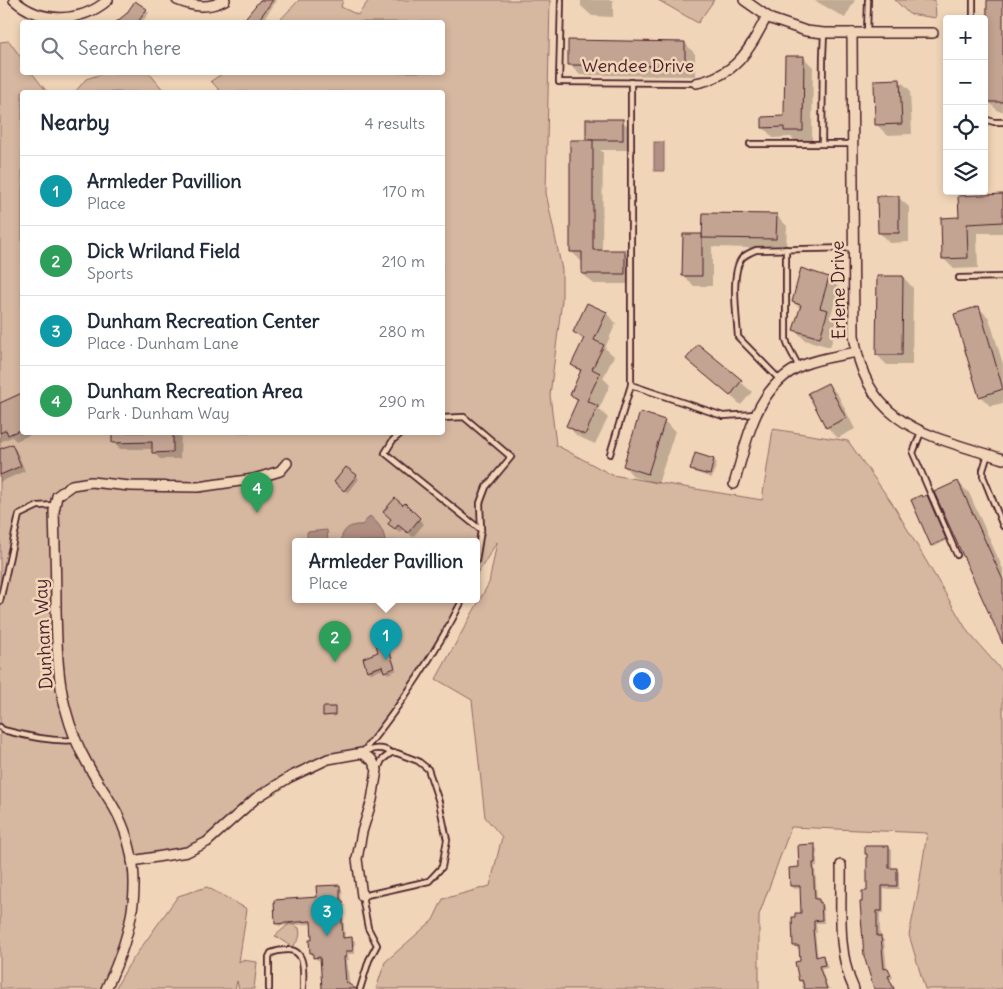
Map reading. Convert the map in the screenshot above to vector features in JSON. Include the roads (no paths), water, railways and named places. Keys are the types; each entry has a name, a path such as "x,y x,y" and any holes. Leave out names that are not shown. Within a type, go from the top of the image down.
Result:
{"street":[{"path":"14,0 30,11 55,18 86,14 108,0"},
{"path":"177,0 200,7 225,0"},
{"path":"744,0 767,16 788,26 806,31 824,33 933,33"},
{"name":"Wendee Drive","path":"696,83 714,80 731,69 744,56 767,16"},
{"name":"Erlene Drive","path":"852,33 854,335 856,352 868,384 879,399 902,421 921,432 1003,459"},
{"path":"734,484 756,414 770,390 780,380 812,361 856,352"},
{"path":"56,504 57,496 72,485 90,482 130,486 198,487 254,479 280,471 287,463"},
{"name":"Dunham Way","path":"56,504 56,606 59,678 65,707 76,740 86,762 117,814 124,831 132,862 135,890 132,918 126,943 106,989"},
{"path":"132,862 187,852 207,842 256,798 290,777 328,759 362,753 372,760 377,770 372,800 362,832 357,859 358,878 362,896"},
{"path":"841,865 842,946 848,974 854,989"}],"lane":[{"name":"Wendee Drive","path":"562,0 559,82 696,83"},
{"path":"867,33 868,0"},
{"path":"973,0 973,15"},
{"path":"822,144 824,33"},
{"path":"610,454 632,385 631,82"},
{"path":"988,120 1003,122"},
{"path":"750,144 853,144"},
{"path":"780,380 738,336 736,281 742,258 756,250 853,248"},
{"path":"786,249 786,339 799,367"},
{"path":"958,278 1003,278"},
{"path":"632,385 723,416 756,414"},
{"path":"445,418 464,417 511,457 486,486 480,503 480,538"},
{"path":"921,432 913,453 957,556"},
{"path":"399,435 393,440 384,453 481,530"},
{"path":"988,454 983,476 1003,526"},
{"path":"0,601 19,515 38,506 56,504"},
{"path":"362,753 421,674 461,603"},
{"path":"0,727 3,730 29,737 61,741 76,740"},
{"path":"360,989 377,945 368,928 362,896 429,882 442,868 447,840 439,802 428,770 418,761 397,753 390,753 387,750 375,749 362,753"},
{"path":"377,770 382,760 390,753"},
{"path":"269,989 268,957 270,953 277,950 294,950 298,952 302,961 303,989"}],"place":[{"name":"Dunham Recreation Area","path":"257,513"},
{"name":"Armleder Pavillion","path":"386,660"},
{"name":"Dick Wriland Field","path":"335,662"},
{"name":"Dunham Recreation Center","path":"327,936"}]}
